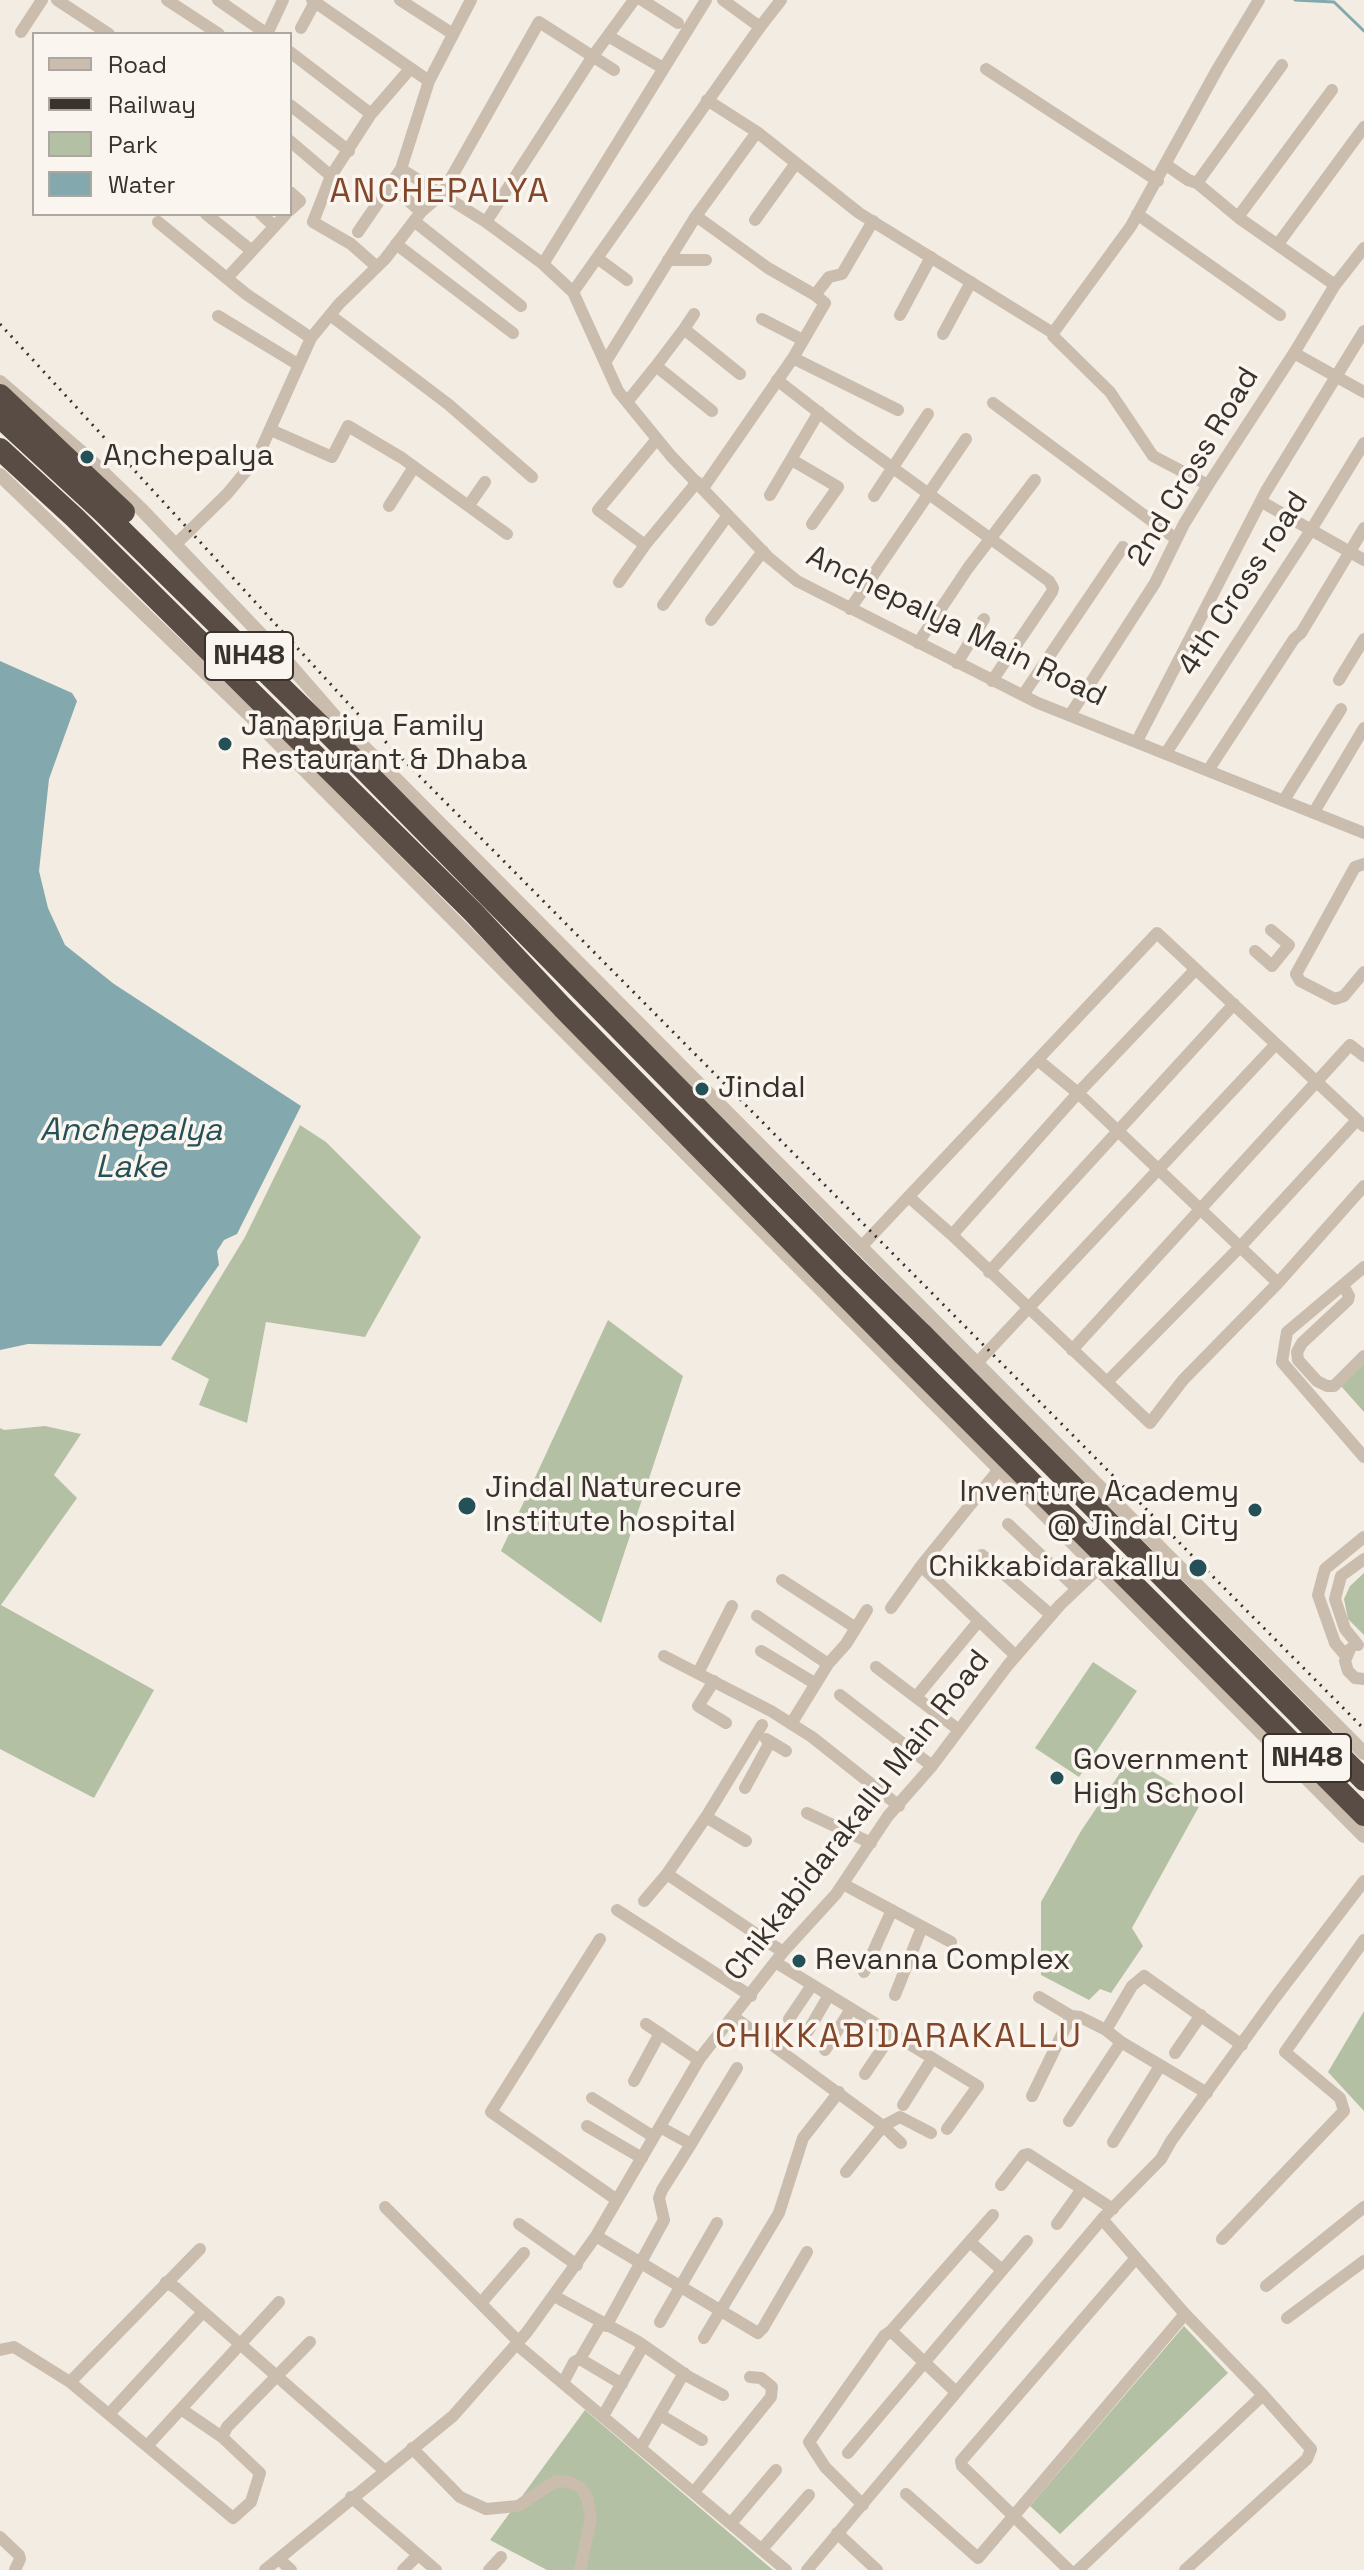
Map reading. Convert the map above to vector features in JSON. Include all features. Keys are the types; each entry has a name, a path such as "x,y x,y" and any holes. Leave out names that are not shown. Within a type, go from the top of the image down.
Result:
{"highway":[{"path":"0,395 78,467 259,646 326,731"},
{"name":"NH48","path":"0,417 104,513 326,731 1364,1780"},
{"name":"NH48","path":"0,449 75,518 473,912 832,1283 1364,1815"}],"street":[{"path":"21,32 42,0"},
{"path":"57,0 106,32"},
{"path":"167,0 216,32"},
{"path":"218,0 264,32"},
{"path":"268,32 283,0"},
{"path":"400,0 453,34"},
{"path":"358,232 401,169 429,81 471,0"},
{"path":"486,222 593,56 634,0"},
{"path":"642,0 678,23"},
{"path":"543,264 706,0"},
{"path":"723,0 760,27"},
{"path":"573,292 781,0"},
{"path":"1053,333 1158,181 1218,68 1259,0"},
{"path":"301,28 319,2 429,81"},
{"path":"175,545 249,469 271,430 311,338 377,267 417,217 442,194 539,22 614,70"},
{"path":"608,36 663,68"},
{"path":"292,54 371,114"},
{"path":"1197,183 1282,65"},
{"path":"377,267 351,244 313,222 331,176 371,114 410,69"},
{"path":"986,69 1158,181"},
{"path":"1238,217 1332,90"},
{"path":"707,100 757,132 873,221 1053,333 1110,392 1153,456 1208,485"},
{"path":"292,107 349,151"},
{"path":"1278,244 1364,127"},
{"path":"606,361 696,216 757,132"},
{"path":"292,143 331,176"},
{"path":"755,220 796,163"},
{"path":"1165,164 1197,183 1238,217 1335,285"},
{"name":"Anchepalya Main Road","path":"401,169 486,222 543,264 573,292 618,391 657,439 728,515 797,581 1023,695 1364,833"},
{"path":"391,185 417,217 521,306"},
{"path":"292,194 300,201 292,208"},
{"path":"1137,214 1280,315"},
{"path":"208,216 252,251"},
{"path":"263,216 274,226"},
{"path":"228,277 284,216"},
{"path":"619,582 645,545 700,485 793,358 825,303 768,268 696,216"},
{"path":"815,295 829,277 842,274 873,221"},
{"path":"158,222 246,294 311,338"},
{"path":"396,244 513,333"},
{"name":"2nd Cross Road","path":"1070,715 1155,583 1176,539 1208,485 1335,285 1364,248"},
{"path":"900,315 931,257"},
{"path":"597,258 627,280"},
{"path":"668,260 706,260"},
{"path":"943,334 971,282"},
{"path":"627,402 694,314"},
{"path":"330,315 448,404 532,477"},
{"path":"218,316 299,365"},
{"path":"762,319 803,340"},
{"path":"684,329 740,374"},
{"path":"1137,741 1266,491 1364,331"},
{"path":"1294,353 1364,392"},
{"path":"793,358 898,410"},
{"path":"656,366 712,411"},
{"path":"777,380 1049,581 1053,588 992,681"},
{"path":"0,382 87,457 175,545 290,665 343,726 1364,1753"},
{"path":"993,403 1176,539"},
{"path":"770,495 819,412"},
{"path":"874,496 928,414"},
{"path":"271,430 332,457 348,426 414,467 507,534"},
{"path":"645,545 598,510 657,439"},
{"path":"850,609 966,439"},
{"name":"4th Cross road","path":"1166,753 1364,443"},
{"path":"792,460 838,487 812,524"},
{"path":"389,506 414,467"},
{"path":"0,475 264,729 1364,1836"},
{"path":"918,643 990,538 1035,480"},
{"path":"469,505 485,482"},
{"path":"1262,502 1364,560"},
{"path":"663,605 728,515"},
{"path":"1209,769 1294,639 1301,633 1364,528"},
{"path":"1023,695 1123,547"},
{"path":"711,620 763,551"},
{"path":"957,663 984,619"},
{"path":"1339,680 1364,639"},
{"path":"1284,800 1341,709"},
{"path":"1314,812 1364,728"},
{"path":"1364,864 1355,867 1297,969 1297,979 1331,997 1344,996 1364,972"},
{"path":"1271,930 1305,955"},
{"path":"861,1247 1157,933 1360,1123 1107,1382"},
{"path":"1255,951 1272,966 1289,945"},
{"path":"952,1235 1078,1093 1196,969"},
{"path":"989,1272 1234,1004"},
{"path":"976,1364 1275,1045"},
{"path":"1072,1350 1350,1045 1364,1056"},
{"path":"1039,1061 1078,1093 1278,1283"},
{"path":"910,1198 1150,1423 1183,1380 1278,1283 1364,1186"},
{"path":"1364,1267 1287,1332 1282,1362 1364,1457"},
{"path":"846,1314 887,1272"},
{"path":"1343,1285 1348,1300 1302,1343 1297,1352 1298,1360 1317,1381 1334,1386 1364,1356"},
{"path":"864,1330 903,1288"},
{"path":"891,1608 1000,1468"},
{"path":"1008,1524 1077,1589"},
{"path":"1364,1537 1325,1569 1318,1595 1335,1643 1346,1656 1346,1666 1351,1675 1364,1679"},
{"path":"982,1555 1051,1615"},
{"path":"1346,1656 1361,1644 1345,1629 1335,1599 1341,1576 1364,1559"},
{"path":"921,1566 1016,1656"},
{"name":"Chikkabidarakallu Main Road","path":"265,2570 453,2416 518,2343 596,2236 699,2060 779,1957 843,1884 888,1816 932,1766 1016,1656 1051,1615 1098,1569"},
{"path":"782,1580 856,1628"},
{"path":"698,1673 732,1606"},
{"path":"791,1724 828,1664 867,1610"},
{"path":"757,1616 828,1664"},
{"path":"916,1697 978,1622"},
{"path":"761,1651 816,1684"},
{"path":"664,1656 791,1724 899,1806"},
{"path":"876,1667 959,1730"},
{"path":"714,1681 698,1706 726,1723"},
{"path":"840,1695 932,1766"},
{"path":"644,1901 667,1874 706,1817 759,1729 770,1742 786,1751"},
{"path":"745,1788 770,1742"},
{"path":"807,1813 871,1843"},
{"path":"706,1817 746,1841"},
{"path":"667,1874 812,1985 978,2086 947,2129"},
{"path":"807,2570 1102,2219 1161,2159 1171,2141 1364,1881"},
{"path":"843,1884 951,1942"},
{"path":"617,1910 751,1996"},
{"path":"864,1972 892,1910"},
{"path":"895,1995 922,1927"},
{"path":"600,1939 491,2112 617,2200"},
{"path":"1222,2239 1344,2111 1340,2098 1285,2052 1364,1940"},
{"path":"1106,2030 1132,1986 1144,1976 1242,2045"},
{"path":"789,2019 812,1985"},
{"path":"808,2031 829,1995"},
{"path":"1039,1997 1071,2016 1080,2017 1106,2030 1207,2093"},
{"path":"825,2050 851,2009"},
{"path":"1175,2053 1201,2015"},
{"path":"1032,2096 1071,2016"},
{"path":"734,2017 839,2092 901,2143"},
{"path":"646,2024 699,2060"},
{"path":"634,2081 660,2033"},
{"path":"865,2074 892,2034"},
{"path":"1069,2121 1121,2042"},
{"path":"903,2105 932,2059"},
{"path":"1113,2142 1160,2066"},
{"path":"563,2383 574,2362 580,2359 604,2324 641,2262 664,2220 659,2198 662,2190 737,2068"},
{"path":"704,2338 779,2213 803,2138 839,2092"},
{"path":"592,2098 657,2132 691,2144"},
{"path":"846,2172 883,2126 900,2117 931,2133"},
{"path":"587,2126 642,2158"},
{"path":"1001,2185 1028,2154 1113,2209"},
{"path":"1057,2224 1082,2189"},
{"path":"385,2207 518,2343 786,2570"},
{"path":"1266,2286 1364,2207"},
{"path":"863,2505 825,2467 809,2442 884,2336 993,2215"},
{"path":"1102,2219 1185,2314 1307,2442 1311,2453 1185,2570"},
{"path":"660,2322 717,2223"},
{"path":"519,2224 577,2265"},
{"path":"596,2236 758,2333 807,2252"},
{"path":"848,2453 1027,2241"},
{"path":"970,2242 1002,2270"},
{"path":"70,2382 200,2249"},
{"path":"481,2303 524,2253"},
{"path":"1069,2570 962,2466 962,2459 1136,2258"},
{"path":"1287,2318 1364,2261"},
{"path":"166,2282 384,2470"},
{"path":"554,2296 723,2395"},
{"path":"147,2446 279,2302"},
{"path":"109,2414 203,2312"},
{"path":"967,2570 1185,2314"},
{"path":"891,2331 956,2392"},
{"path":"222,2437 227,2427 310,2342"},
{"path":"603,2416 643,2346"},
{"path":"0,2350 14,2347 70,2382 233,2518 251,2502 260,2473 222,2437 181,2409"},
{"path":"580,2359 622,2384"},
{"path":"641,2447 684,2373"},
{"path":"694,2492 771,2397 772,2387 761,2378 750,2377"},
{"path":"1078,2570 1263,2395"},
{"path":"660,2415 702,2440"},
{"path":"412,2448 460,2497 486,2509 518,2506 556,2481 570,2482 580,2487 587,2497 591,2518 580,2570"},
{"path":"732,2522 776,2470"},
{"path":"906,2494 978,2558"},
{"path":"762,2549 809,2495"},
{"path":"351,2497 436,2570"},
{"path":"837,2533 877,2570"},
{"path":"0,2537 19,2555 15,2570"},
{"path":"403,2570 418,2555"},
{"path":"489,2570 501,2557"},
{"path":"279,2559 291,2570"}],"green space":[{"path":"300,1125 326,1142 421,1237 365,1337 266,1322 247,1423 199,1405 209,1379 171,1359 245,1237"},
{"path":"608,1320 683,1376 601,1623 501,1551"},
{"path":"1364,1364 1364,1412 1340,1385"},
{"path":"45,1426 81,1434 54,1475 77,1498 1,1605 154,1690 94,1798 0,1749 0,1428"},
{"path":"1364,1573 1364,1635 1348,1619 1344,1599 1350,1586"},
{"path":"1093,1662 1137,1691 1079,1777 1035,1748"},
{"path":"1130,1758 1202,1801 1132,1928 1143,1946 1111,1993 1100,1989 1089,2000 1041,1975 1041,1902 1081,1831"},
{"path":"1364,2011 1364,2111 1328,2072"},
{"path":"1184,2326 1228,2373 1060,2534 1030,2506"},
{"path":"585,2410 773,2570 547,2570 490,2540"}],"water":[{"name":"Anchepalya Lake","path":"0,661 72,693 77,701 49,779 39,871 48,908 65,945 114,984 301,1106 237,1234 224,1240 217,1251 219,1265 161,1346 28,1344 0,1350"}],"waterway":[{"path":"1295,0 1334,2 1364,31"}],"railway":[{"path":"0,324 358,714 1364,1729"}],"place":[{"name":"Anchepalya","path":"87,457"},
{"name":"Janapriya Family Restaurant & Dhaba","path":"225,744"},
{"name":"Jindal","path":"702,1089"},
{"name":"Jindal Naturecure Institute hospital","path":"467,1506"},
{"name":"Inventure Academy @ Jindal City","path":"1255,1510"},
{"name":"Chikkabidarakallu","path":"1198,1568"},
{"name":"Government High School","path":"1057,1778"},
{"name":"Revanna Complex","path":"799,1961"}],"district":[{"name":"ANCHEPALYA","path":"440,193"},
{"name":"CHIKKABIDARAKALLU","path":"899,2038"}]}
